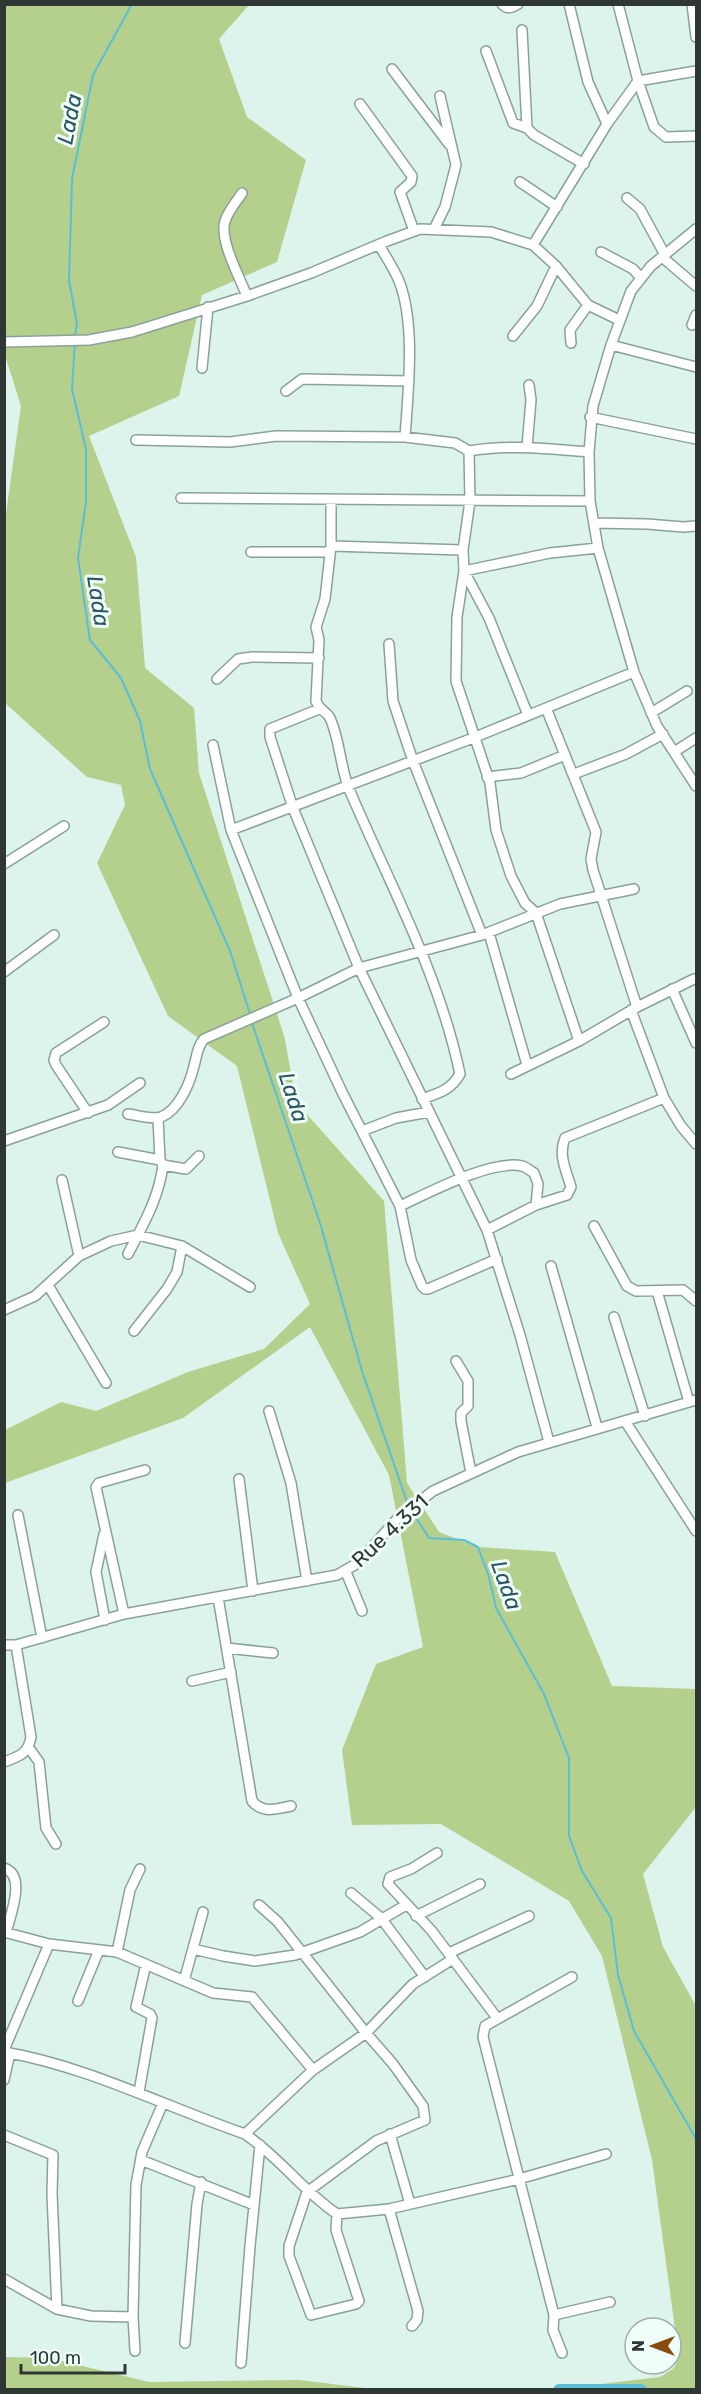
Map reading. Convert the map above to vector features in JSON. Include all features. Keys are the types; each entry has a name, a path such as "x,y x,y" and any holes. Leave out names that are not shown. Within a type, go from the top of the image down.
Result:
{"street":[{"path":"502,4 505,8 512,8 518,4"},
{"path":"569,4 588,82 607,124"},
{"path":"618,4 638,81 654,127 659,134 666,137 696,136"},
{"path":"692,4 696,37"},
{"path":"522,30 527,128"},
{"path":"486,51 513,123 527,128 534,135 584,164"},
{"path":"392,69 452,148"},
{"path":"533,245 607,124 638,81 696,71"},
{"path":"434,229 445,207 456,165 440,96"},
{"path":"360,104 412,176 411,182 400,192 414,231"},
{"path":"520,182 557,207"},
{"path":"242,193 225,219 224,229 226,241 247,296"},
{"path":"627,198 643,214 663,256 696,286"},
{"path":"4,342 89,340 132,332 247,296 414,231 434,229 491,232 533,245 556,266 588,305 619,320"},
{"path":"696,229 663,256 631,291 619,320 590,417 588,452 590,501 598,548 634,672 651,713 696,786"},
{"path":"380,245 399,280 404,296 410,352 405,437"},
{"path":"601,252 633,269 641,278"},
{"path":"513,336 537,306 556,266"},
{"path":"571,344 570,330 588,305"},
{"path":"202,368 208,307"},
{"path":"692,325 696,315"},
{"path":"611,345 696,367"},
{"path":"286,391 302,379 409,381"},
{"path":"527,447 531,400 529,385"},
{"path":"590,417 696,439"},
{"path":"136,440 230,442 276,436 405,437 455,443 469,451 481,448 527,447 588,452"},
{"path":"469,451 470,501 463,550 464,571 457,617 456,681 487,777 496,830 512,876 525,903 536,913 579,1041"},
{"path":"181,498 590,501"},
{"path":"331,500 330,549 325,599 317,620 319,658 316,701 319,709 330,718 348,786 421,950 453,1041 460,1074 454,1084 446,1090 422,1099"},
{"path":"594,523 696,526"},
{"path":"464,571 550,553 598,548"},
{"path":"251,552 330,549 463,550"},
{"path":"464,571 489,618 528,715"},
{"path":"389,644 393,701 413,761 486,934 527,1065"},
{"path":"217,679 238,659 319,658"},
{"path":"231,830 294,808 473,738 634,672"},
{"path":"651,713 687,691"},
{"path":"546,708 596,832 591,859 600,896 664,1098 681,1126 696,1144"},
{"path":"319,709 270,729 270,736 294,808 359,968 487,1230 549,1442"},
{"path":"574,774 626,754 663,734"},
{"path":"674,753 696,738"},
{"path":"213,745 231,830 298,998 400,1206 411,1260 425,1289 497,1259"},
{"path":"487,777 521,772 565,754"},
{"path":"4,864 64,826"},
{"path":"128,1114 158,1118 172,1109 193,1073 198,1048 204,1039 298,998 359,968 486,934 560,904 634,889"},
{"path":"4,972 54,934"},
{"path":"511,1074 579,1041 634,1009 694,979"},
{"path":"672,989 696,1043"},
{"path":"87,1113 54,1057 56,1053 104,1022"},
{"path":"4,1141 108,1105 140,1083"},
{"path":"487,1230 536,1205 567,1196 571,1186 561,1147 565,1138 664,1098"},
{"path":"362,1131 396,1118 429,1112"},
{"path":"128,1254 155,1201 161,1163 158,1118"},
{"path":"118,1152 186,1169 199,1156"},
{"path":"400,1206 461,1179 508,1166 524,1166 534,1173 538,1184 536,1205"},
{"path":"62,1180 78,1256"},
{"path":"594,1226 627,1286 636,1291 683,1290 696,1301"},
{"path":"4,1310 35,1296 78,1256 111,1240 138,1235 182,1246 250,1287"},
{"path":"134,1331 167,1289 177,1272 182,1246"},
{"path":"551,1266 597,1427"},
{"path":"48,1285 106,1383"},
{"path":"657,1291 693,1401"},
{"path":"614,1317 645,1416"},
{"path":"456,1361 468,1381 468,1406 461,1413 460,1421 471,1473"},
{"name":"Rue 4.331","path":"4,1645 15,1645 124,1614 346,1572 358,1563 397,1519 433,1491 518,1452 597,1427 645,1416 693,1401"},
{"path":"269,1411 291,1483 307,1581"},
{"path":"625,1421 696,1531"},
{"path":"124,1614 97,1493 99,1483 145,1470"},
{"path":"239,1479 253,1591"},
{"path":"18,1515 42,1638"},
{"path":"105,1530 96,1572 105,1620"},
{"path":"346,1572 362,1611"},
{"path":"218,1597 252,1801 257,1807 268,1811 291,1806"},
{"path":"4,1762 23,1755 29,1748 31,1737 15,1645"},
{"path":"227,1648 273,1653"},
{"path":"192,1681 231,1672"},
{"path":"29,1748 39,1762 46,1828 56,1844"},
{"path":"437,1853 388,1880 388,1884 431,1930 497,2018"},
{"path":"4,1868 11,1870 15,1876 16,1887 5,1933 49,1944 117,1952 213,1993 252,1997 313,2070"},
{"path":"117,1952 130,1890 140,1869"},
{"path":"416,1916 480,1884"},
{"path":"351,1893 381,1918 425,1977"},
{"path":"259,1905 278,1922 393,2064 423,2106 426,2116 425,2120 376,2141 307,2192 289,2247 289,2256 311,2315 356,2304 359,2301 336,2230 337,2214"},
{"path":"194,1949 255,1961 301,1953 352,1935 406,1905"},
{"path":"184,1981 203,1912"},
{"path":"245,2134 313,2070 366,2033 413,1984 451,1956 529,1916"},
{"path":"4,2080 6,2052 49,1944"},
{"path":"78,2001 99,1950"},
{"path":"139,2092 152,2018 150,2014 136,2007 146,1965"},
{"path":"562,2353 553,2330 554,2314 483,2037 485,2026 572,1977"},
{"path":"6,2052 46,2062 139,2092 245,2134 260,2145 307,2192 337,2214 389,2210 519,2179 606,2154"},
{"path":"135,2350 133,2317 136,2185 141,2160 163,2103"},
{"path":"390,2134 410,2204"},
{"path":"4,2135 53,2155 52,2194 57,2309"},
{"path":"241,2362 260,2145"},
{"path":"141,2160 254,2205"},
{"path":"185,2343 197,2204 201,2182"},
{"path":"389,2210 418,2311 417,2320 412,2325"},
{"path":"4,2279 57,2309 91,2316 133,2317"},
{"path":"554,2314 610,2302"}],"green space":[{"path":"5,5 249,5 219,39 247,117 306,160 277,262 202,295 179,396 89,436 136,557 145,668 194,708 199,773 285,1039 296,1102 384,1201 407,1483 439,1532 478,1547 555,1552 612,1686 696,1689 696,1807 643,1874 663,1947 696,2006 696,2389 559,2389 662,2376 683,2376 683,2316 673,2316 652,2160 602,1956 569,1901 441,1824 352,1825 342,1750 376,1664 423,1647 389,1475 310,1327 183,1418 5,1483 5,1430 61,1402 96,1411 188,1372 264,1349 310,1304 278,1233 237,1066 168,1016 97,863 125,805 121,785 87,777 4,702 4,528 21,406 4,352"},
{"path":"5,2357 49,2358 149,2382 299,2380 373,2389 5,2389"}],"waterway":[{"name":"Lada","path":"75,336 77,324 69,280 72,179 93,75 132,4"},
{"name":"Lada","path":"75,342 72,389 86,449 86,501 78,558 90,640 121,678 140,721 150,769 230,951 250,1014"},
{"name":"Lada","path":"252,1023 320,1223 362,1371 408,1505"},
{"name":"Lada","path":"411,1510 429,1538 464,1540 478,1547 489,1577 496,1608 544,1694 569,1758 569,1836 582,1871 611,1918 618,1975 634,2031 696,2139"},
{"path":"559,2390 641,2390"}]}
